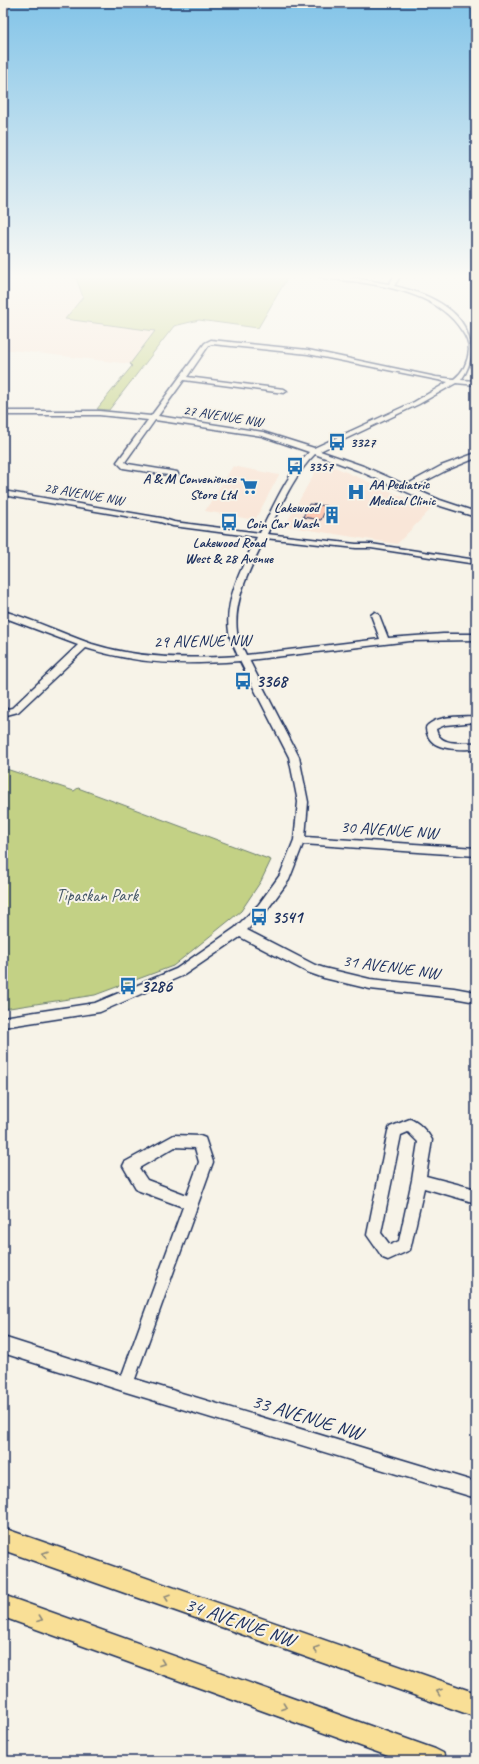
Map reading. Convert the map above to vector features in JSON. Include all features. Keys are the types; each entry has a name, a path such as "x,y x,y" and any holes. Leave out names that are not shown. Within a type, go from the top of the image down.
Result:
{"main road":[{"name":"34 AVENUE NW","path":"3,1539 476,1705"},
{"path":"3,1606 435,1761"}],"street":[{"path":"174,474 126,466 121,462 197,357"},
{"path":"334,357 436,378 476,383"},
{"path":"3,1022 96,1008 180,972 239,931 263,907 285,877 299,840 303,802 294,757 243,658 233,633 235,603 239,584 289,483 305,460 314,451 437,393 462,375 469,364 471,357"},
{"path":"182,378 284,390"},
{"name":"27 AVENUE NW","path":"3,413 99,413 154,418 263,434 284,440 360,468 437,502 476,515"},
{"path":"405,489 444,468 476,455"},
{"name":"28 AVENUE NW","path":"3,493 161,520 173,524 264,533 356,546 371,546 476,562"},
{"name":"29 AVENUE NW","path":"3,614 84,644 144,659 176,661 243,658 385,641 442,636 476,637"},
{"path":"375,615 385,641"},
{"path":"5,713 15,710 84,644"},
{"path":"476,719 436,724 432,727 431,733 433,738 442,744 476,746"},
{"name":"30 AVENUE NW","path":"299,840 476,852"},
{"name":"31 AVENUE NW","path":"239,931 311,968 324,973 370,984 454,993 476,998"},
{"path":"410,1125 425,1140 419,1180 405,1245 388,1252 374,1235 395,1131 410,1125"},
{"path":"126,1384 206,1162 200,1142 174,1141 130,1166 142,1184 190,1203"},
{"path":"419,1180 476,1196"},
{"name":"33 AVENUE NW","path":"3,1345 126,1384 476,1490"}],"shaded area":[{"path":"73,357 135,357 130,364"},
{"path":"321,461 431,509 397,544 285,526"},
{"path":"233,466 279,475 255,520 205,511"}],"green space":[{"path":"135,357 150,357 109,410 97,409 132,366 130,364"},
{"name":"Tipaskan Park","path":"3,768 74,791 78,788 271,860 261,881 241,911 173,966 95,995 3,1009"}],"building":[{"path":"309,504 327,506 321,520 303,517"}],"place":[{"name":"3327","path":"337,442"},
{"name":"3357","path":"295,466"},
{"name":"A & M Convenience Store Ltd","path":"249,486"},
{"name":"AA Pediatric Medical Clinic","path":"356,492"},
{"name":"Lakewood Coin Car Wash","path":"332,515"},
{"name":"Lakewood Road West & 28 Avenue","path":"229,522"},
{"name":"3368","path":"243,681"},
{"name":"3541","path":"259,917"},
{"name":"3286","path":"128,986"}]}
